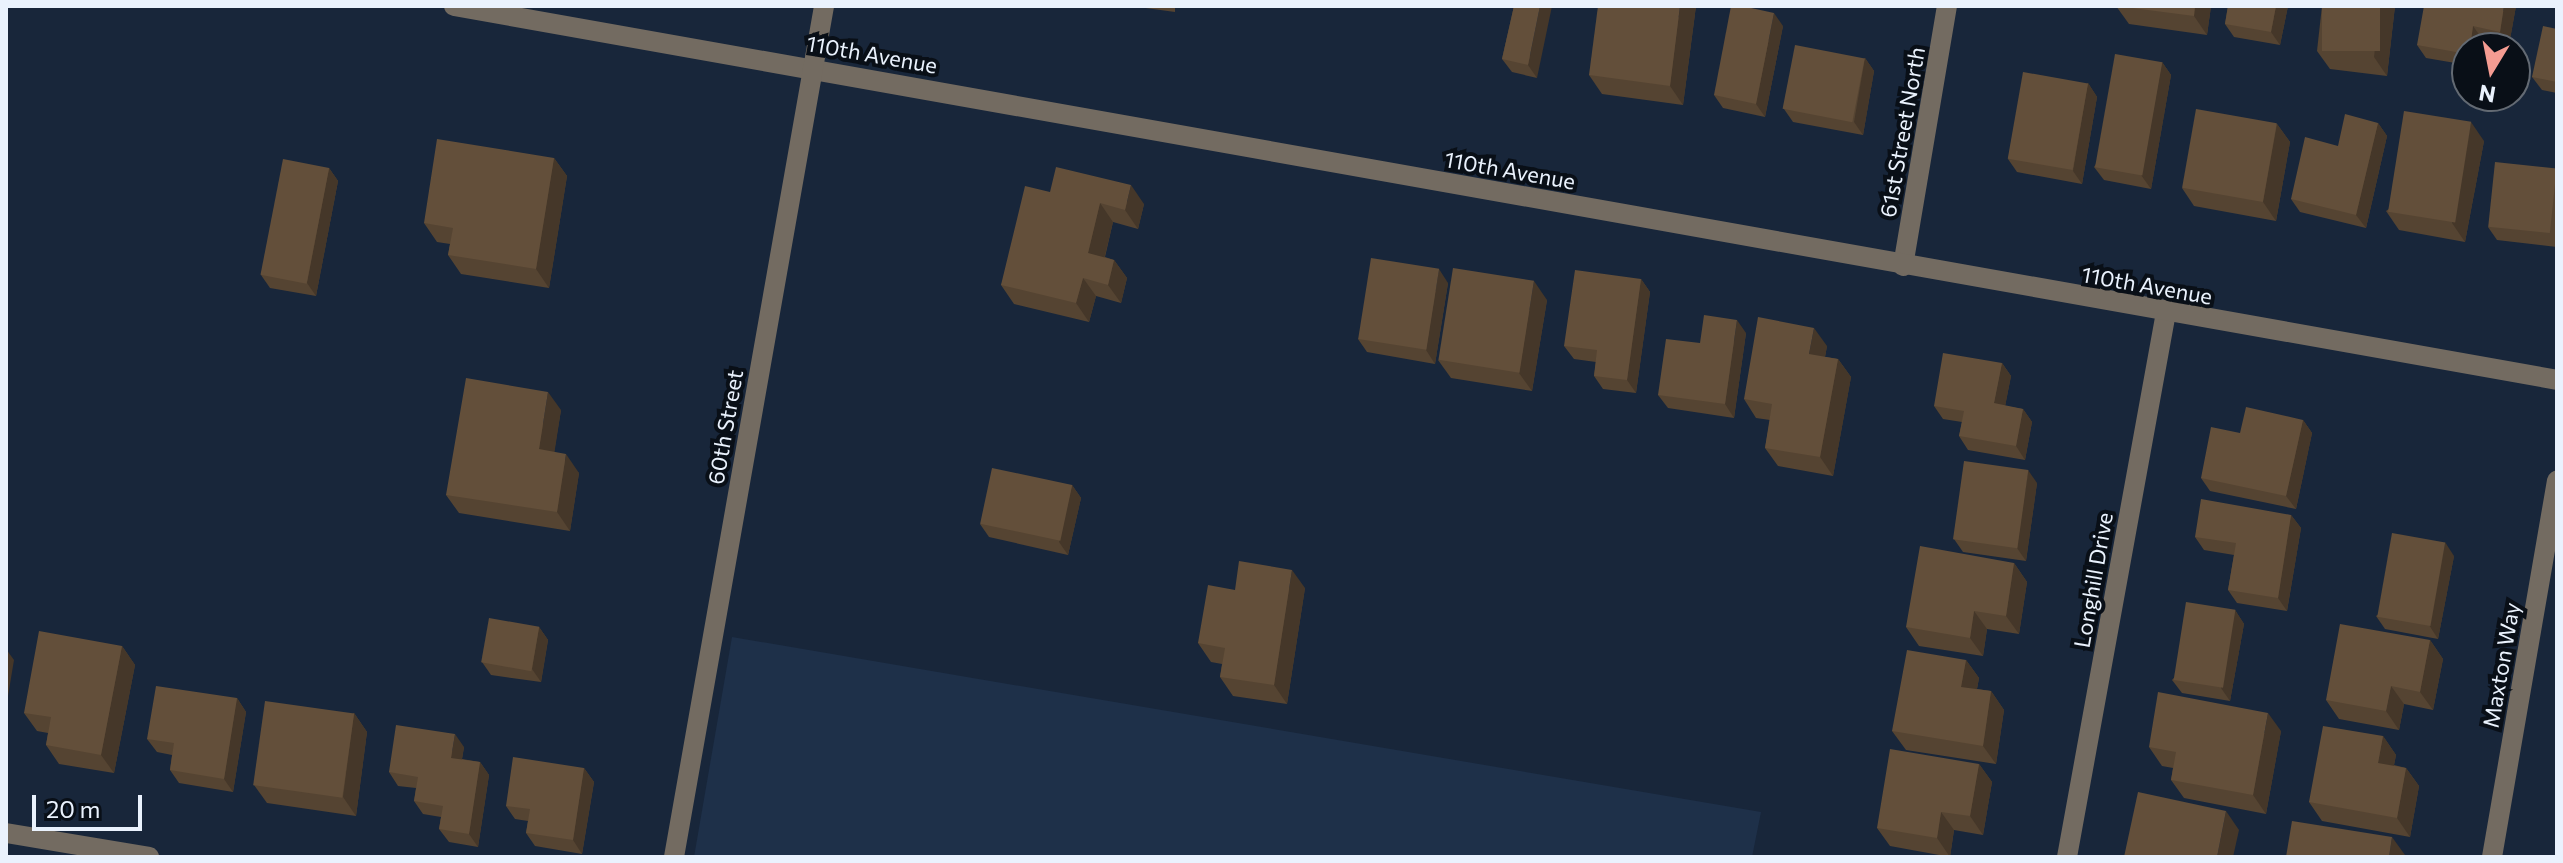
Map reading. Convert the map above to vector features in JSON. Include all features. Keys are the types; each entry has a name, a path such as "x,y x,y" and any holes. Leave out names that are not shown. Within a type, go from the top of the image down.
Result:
{"street":[{"name":"110th Avenue","path":"454,6 813,67 1903,266 2557,380"},
{"name":"60th Street","path":"674,857 824,6"},
{"name":"61st Street North","path":"1903,266 1947,6"},
{"name":"Longhill Drive","path":"2067,857 2166,312"},
{"name":"Maxton Way","path":"2492,857 2557,481"},
{"path":"6,833 149,857"}],"shaded area":[{"path":"732,637 1761,812 1752,857 694,857"}],"building":[{"path":"1514,6 1540,6 1528,65 1502,59"},
{"path":"1598,6 1680,6 1670,86 1589,75"},
{"path":"1731,6 1774,13 1756,104 1714,95"},
{"path":"2117,6 2195,6 2194,16"},
{"path":"2228,6 2276,6 2271,32 2225,24"},
{"path":"2322,6 2380,6 2380,51 2322,51"},
{"path":"2424,6 2504,6 2500,32 2473,26 2472,32 2451,32 2451,51 2417,45"},
{"path":"2543,26 2557,29 2557,82 2532,77"},
{"path":"1795,45 1865,59 1852,122 1783,109"},
{"path":"2115,54 2162,62 2142,176 2095,167"},
{"path":"2023,72 2088,83 2073,170 2008,159"},
{"path":"2196,109 2277,123 2263,202 2182,188"},
{"path":"2404,111 2471,122 2455,222 2388,212"},
{"path":"2345,114 2378,123 2356,215 2291,199 2305,137 2338,146"},
{"path":"437,139 554,158 536,269 448,255 453,228 424,223"},
{"path":"283,159 329,168 307,284 260,275"},
{"path":"2495,162 2557,168 2550,233 2488,227"},
{"path":"1056,167 1131,185 1125,210 1100,203 1088,253 1114,260 1108,285 1083,278 1076,303 1001,285 1025,186 1050,192"},
{"path":"1371,258 1439,269 1426,350 1358,339"},
{"path":"1453,268 1534,281 1519,373 1438,360"},
{"path":"1575,270 1641,279 1627,380 1594,376 1597,350 1564,346"},
{"path":"1704,315 1737,320 1725,404 1658,395 1666,339 1700,343"},
{"path":"1758,317 1814,328 1809,354 1838,359 1820,457 1765,448 1772,404 1744,399"},
{"path":"1943,353 2002,363 1994,403 2023,409 2016,446 1959,436 1964,411 1934,406"},
{"path":"466,378 548,392 539,449 566,454 557,512 446,495"},
{"path":"2246,407 2303,420 2286,496 2201,478 2211,427 2240,433"},
{"path":"1964,461 2028,470 2017,548 1953,539"},
{"path":"992,468 1072,485 1060,541 980,524"},
{"path":"2201,499 2291,515 2278,598 2228,590 2236,543 2195,537"},
{"path":"2392,533 2445,542 2430,626 2377,617"},
{"path":"1920,546 2014,563 2006,616 1974,611 1970,638 1906,627"},
{"path":"1239,561 1292,570 1274,685 1220,677 1225,648 1198,643 1208,585 1235,590"},
{"path":"2186,602 2235,610 2223,688 2174,680"},
{"path":"489,618 539,627 531,671 481,662"},
{"path":"2340,624 2430,640 2420,692 2391,686 2386,711 2326,700"},
{"path":"39,631 122,646 101,755 46,745 51,717 24,713"},
{"path":"1907,650 1966,660 1961,687 1991,691 1983,746 1892,731"},
{"path":"156,686 237,698 224,779 170,770 174,743 147,739"},
{"path":"2158,692 2268,713 2253,795 2171,780 2176,752 2149,747"},
{"path":"265,701 354,714 342,798 253,785"},
{"path":"396,725 455,734 451,758 480,762 469,834 439,829 443,806 414,801 418,777 389,772"},
{"path":"2323,726 2383,736 2378,763 2406,768 2397,818 2309,802"},
{"path":"1890,749 1979,764 1970,816 1941,812 1937,838 1877,828"},
{"path":"513,757 584,768 573,840 526,833 530,809 506,806"},
{"path":"2138,792 2226,811 2217,857 2124,857"},
{"path":"2292,821 2392,837 2389,857 2286,857"}]}
